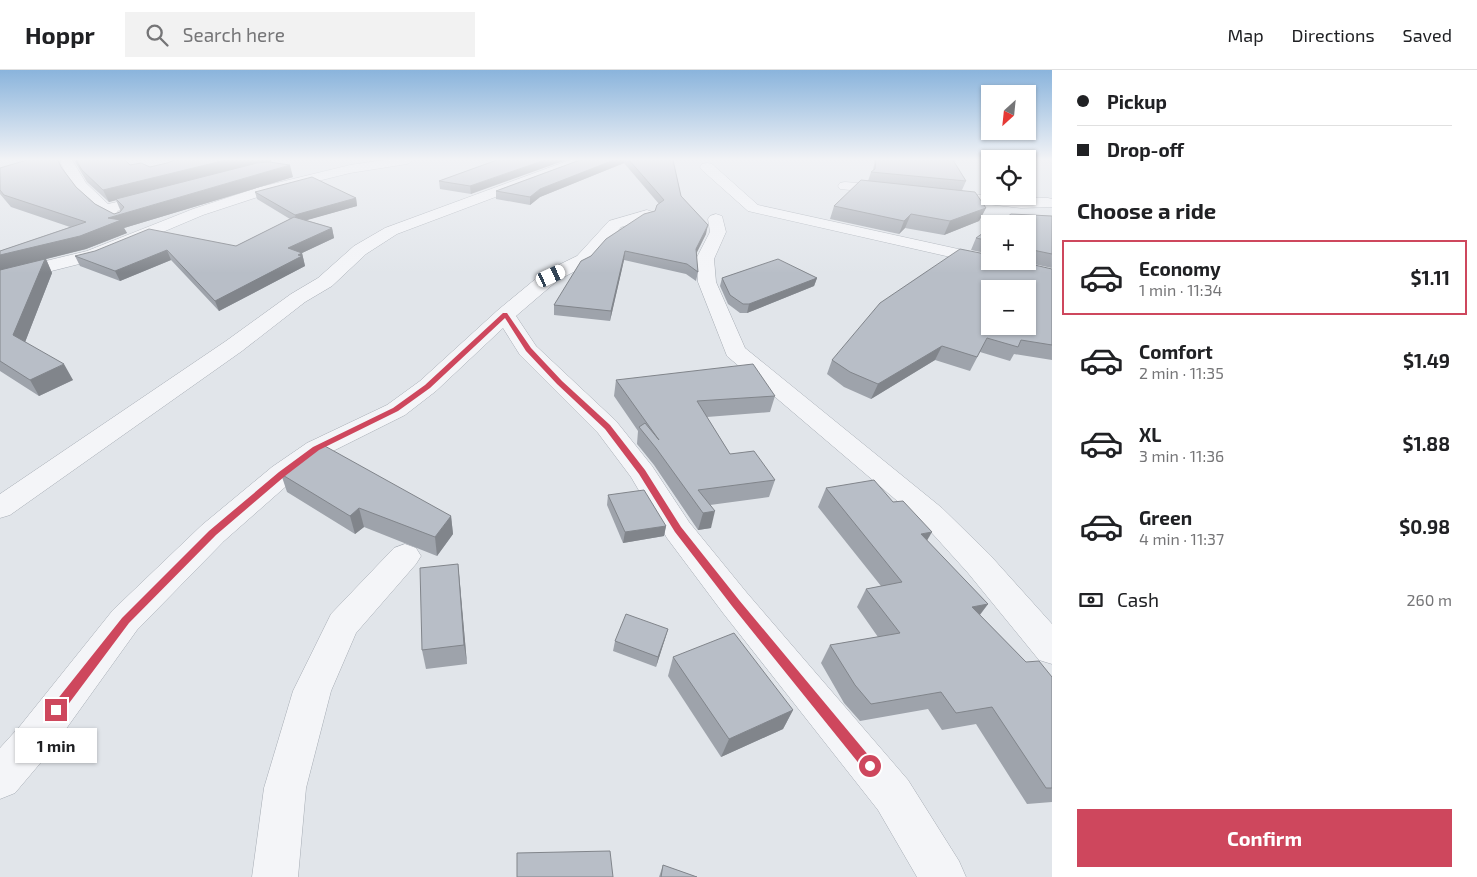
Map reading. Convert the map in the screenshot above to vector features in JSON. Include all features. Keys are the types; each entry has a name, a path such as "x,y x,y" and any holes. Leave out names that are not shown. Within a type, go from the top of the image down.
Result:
{"street":[{"path":"93,198 141,235"},
{"path":"106,209 152,198"},
{"path":"0,278 93,255 198,212 241,198"},
{"path":"0,508 234,346 298,298 325,282 360,250 391,231 480,198"},
{"path":"741,198 753,208 981,259"},
{"path":"965,198 1050,205"},
{"path":"0,778 34,740 125,620 212,533 282,474 316,449 396,410 428,386 505,314 551,276 583,260 615,224 647,215"},
{"path":"716,220 718,232 705,259 705,267 708,282 735,351 932,515 979,564 1052,648"},
{"path":"505,314 528,350 607,427 619,442 642,472 678,530 735,603 893,796 943,877"},
{"path":"275,877 285,788 312,691 343,624 405,556"}],"building":[{"path":"12,198 88,198 95,204 114,214 120,212 124,207 116,199 178,198 108,218 121,220 80,236 0,255 0,251 86,222"},
{"path":"265,198 356,198 295,215"},
{"path":"662,198 683,198 708,225 696,249 698,272 687,264 625,251 611,311 554,305 581,261 591,256 606,239 644,214 655,211 657,205 664,200"},
{"path":"843,198 979,198 981,205 984,205 986,208 950,221 911,214 904,221 834,206"},
{"path":"1036,215 1052,216 1052,254 1036,251"},
{"path":"294,217 332,228 288,248 302,253 298,255 302,256 215,301 167,250 115,271 75,256 95,251 149,229 236,246"},
{"path":"960,249 981,253 981,270 1036,270 1036,265 1052,269 1052,345 1021,340 1018,347 987,338 977,357 942,346 878,384 850,372 832,360 880,303"},
{"path":"45,259 13,335 64,364 30,380 0,361 0,270"},
{"path":"778,259 817,278 749,304 743,304 730,295 722,278"},
{"path":"753,364 775,396 697,401 730,454 754,451 775,480 698,490 715,511 703,513 639,427 645,423 659,440 616,380"},
{"path":"323,445 451,516 435,537 359,508 350,516 281,474"},
{"path":"874,480 893,502 903,501 932,532 921,534 988,604 972,607 1026,662 1039,661 1052,677 1052,788 1046,788 992,707 956,713 941,692 871,704 855,685 830,645 900,633 866,589 902,582 826,488"},
{"path":"644,490 666,526 625,532 608,495"},
{"path":"458,564 464,645 422,650 420,568"},
{"path":"626,614 668,629 658,657 615,641"},
{"path":"734,633 793,710 729,739 673,657"},
{"path":"610,851 613,877 517,877 517,853"},
{"path":"663,865 697,877 661,877"}],"route":[{"path":"56,710 125,620 212,533 282,474 316,449 396,410 428,386 505,314 528,350 607,427 642,472 678,530 735,603 870,766"}]}
